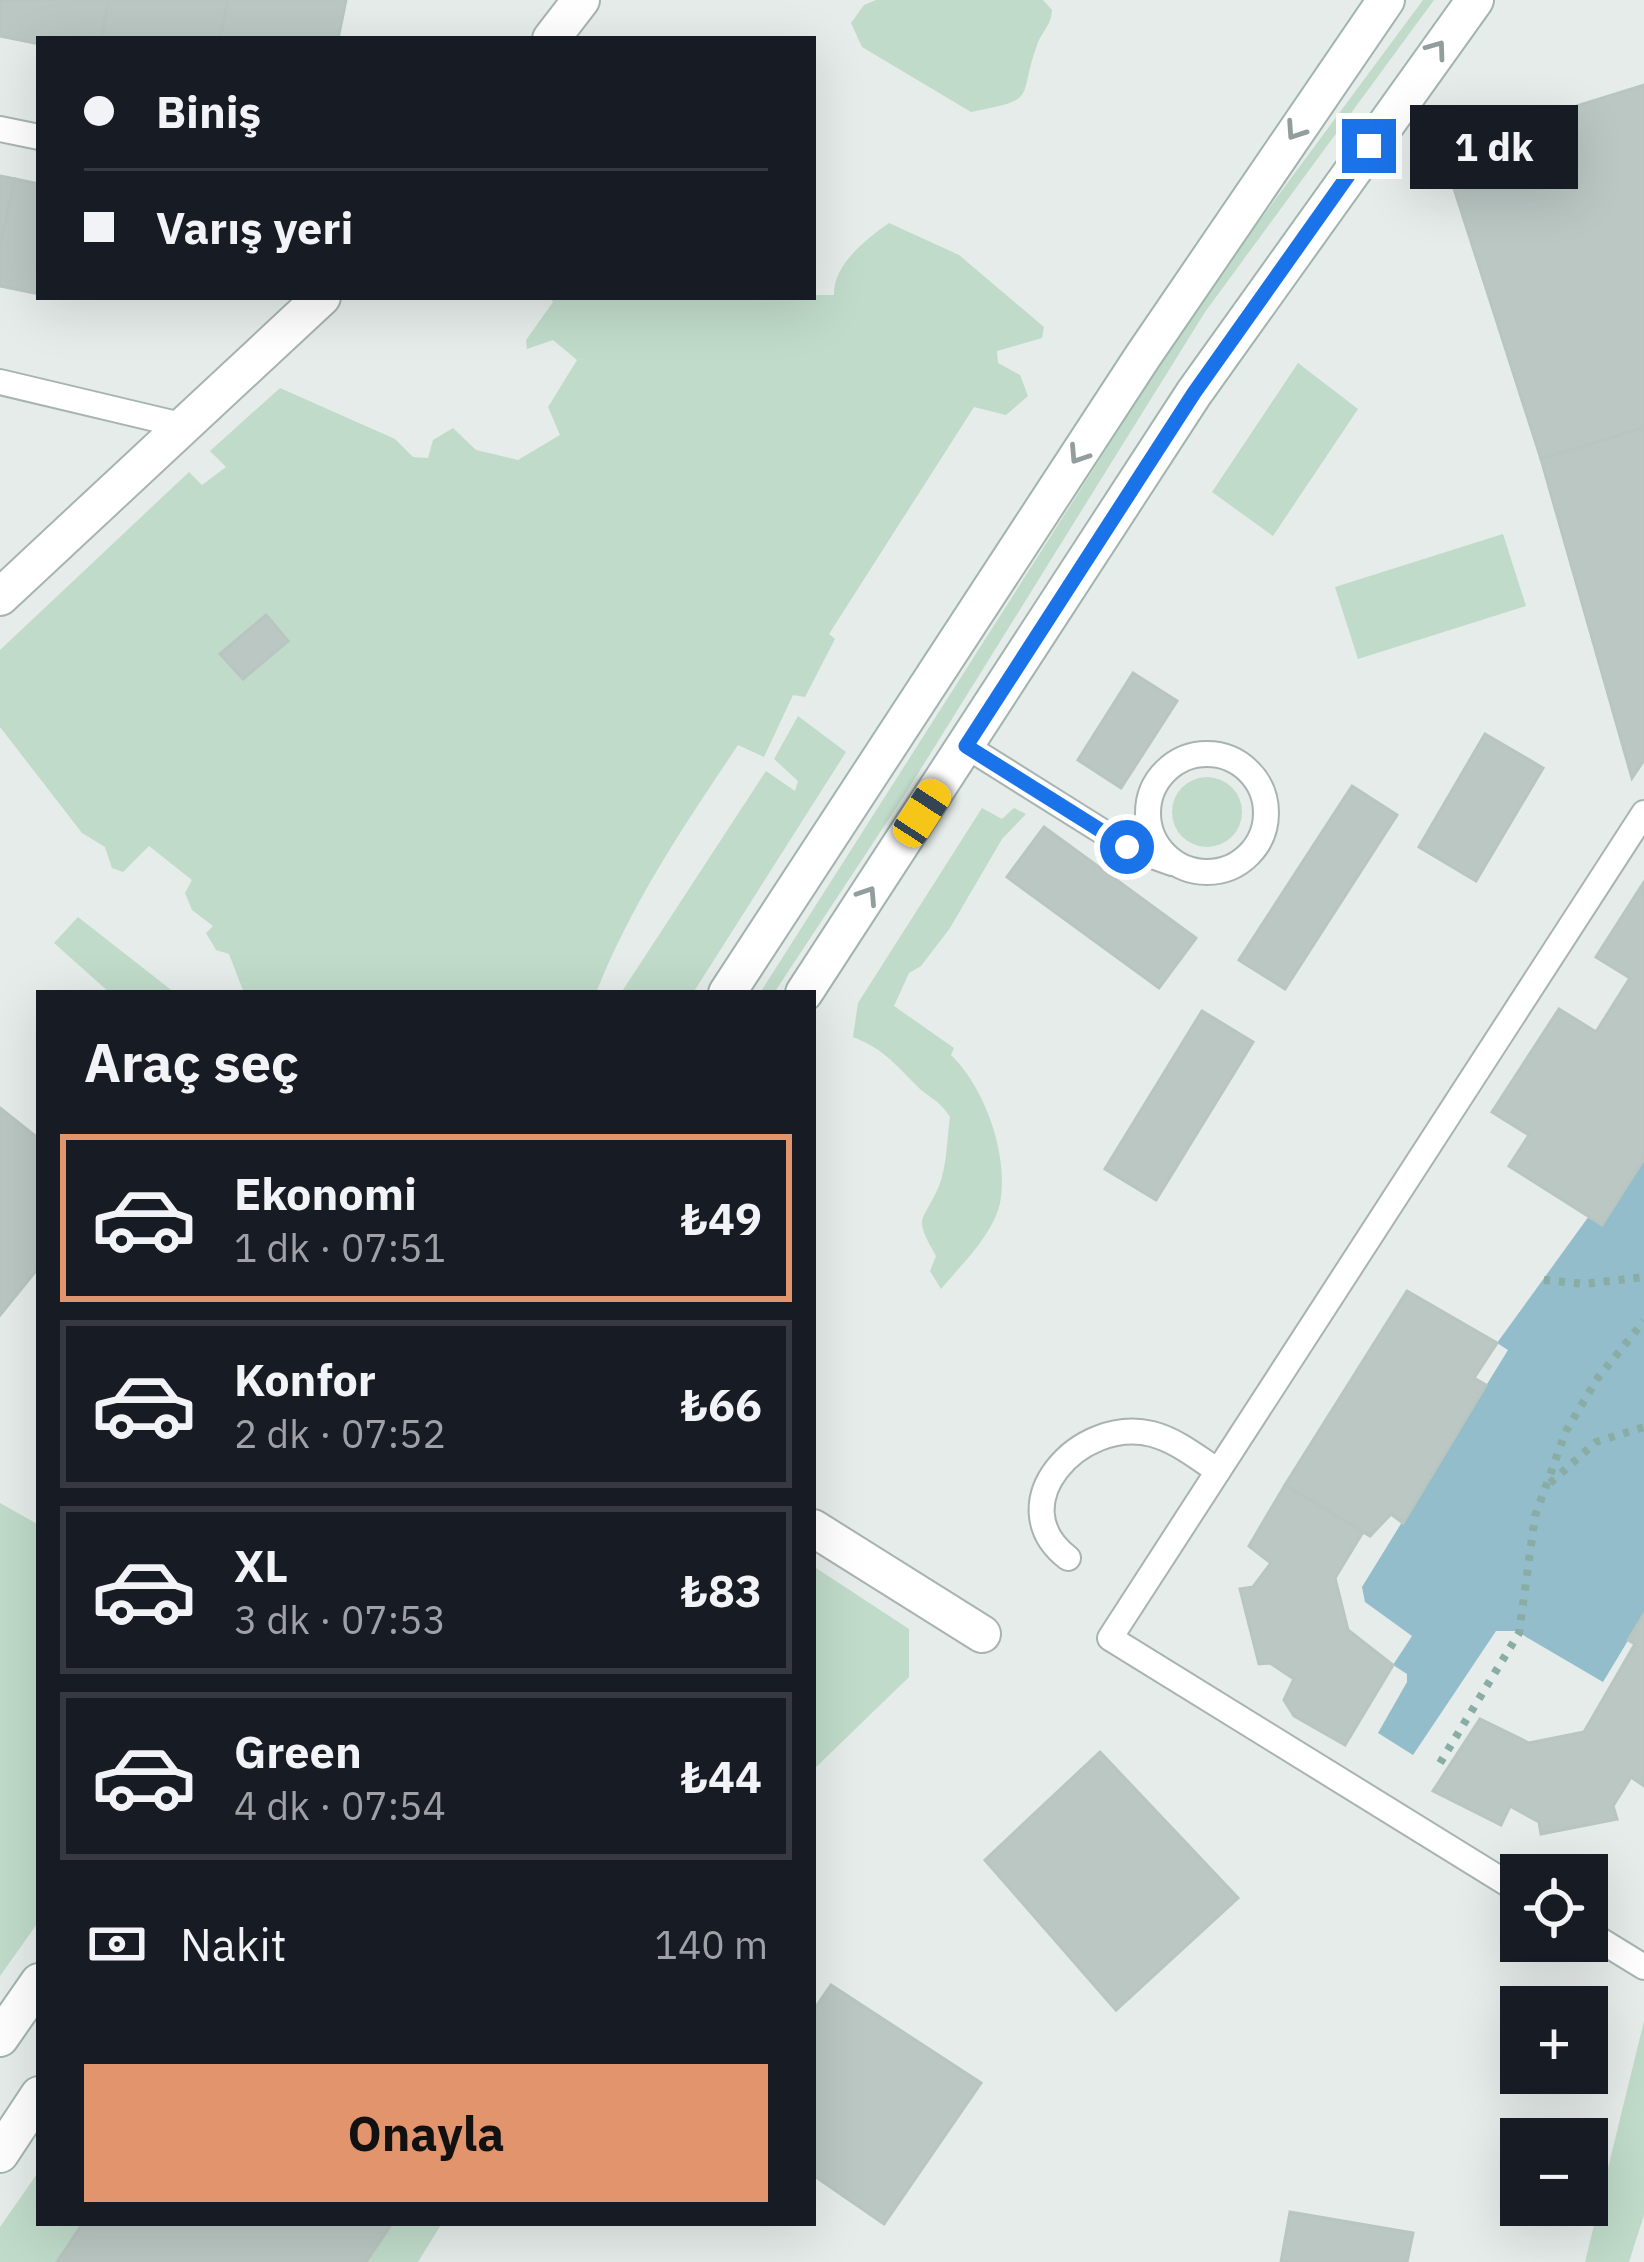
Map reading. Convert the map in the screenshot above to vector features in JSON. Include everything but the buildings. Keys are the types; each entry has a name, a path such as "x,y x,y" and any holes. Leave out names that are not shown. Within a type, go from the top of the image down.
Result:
{"street":[{"path":"729,990 1143,356 1386,0"},
{"path":"806,990 1194,393 1475,0"},
{"path":"552,36 576,1"},
{"path":"0,597 319,300"},
{"path":"816,1530 982,1634"},
{"path":"0,2038 36,1986"},
{"path":"0,2154 36,2100"}],"lane":[{"path":"0,129 36,136"},
{"path":"0,382 181,425"},
{"path":"966,746 1127,847 1184,867 1224,869 1256,845 1266,810 1252,776 1221,755 1184,758 1156,782 1148,821 1127,847"},
{"path":"1500,1879 1110,1638 1644,813"},
{"path":"1148,821 1154,841 1184,867"},
{"path":"1068,1558 1055,1548 1044,1519 1049,1479 1076,1448 1115,1433 1153,1435 1218,1471"},
{"path":"1608,1945 1644,1967"}],"path":[{"path":"1544,1280 1606,1283 1644,1277"},
{"path":"1440,1763 1519,1633 1537,1507 1566,1431 1597,1378 1644,1321"},
{"path":"1541,1495 1581,1451 1605,1437 1644,1427"}],"green space":[{"path":"876,0 1043,0 1052,10 1022,94 1008,104 971,112 862,47 851,23 864,5"},
{"path":"1423,0 1434,0 1205,312 904,796 776,990 762,990 1203,297"},
{"path":"889,223 959,255 1044,327 1042,338 997,351 998,363 1020,375 1028,396 1006,415 974,407 829,634 835,639 805,697 793,695 764,757 738,745 698,805 642,896 597,990 243,990 229,954 216,950 206,933 213,926 192,910 185,893 192,880 149,846 123,872 112,868 105,847 82,833 0,727 0,650 189,472 202,485 226,467 210,451 280,388 395,439 413,457 428,458 433,440 453,428 476,450 518,460 560,435 548,407 577,360 553,340 527,349 526,340 551,300 816,300 816,295 834,295 839,273 861,245"},
{"path":"1298,363 1358,409 1273,536 1212,492"},
{"path":"1503,534 1526,606 1358,659 1335,587"},
{"path":"798,716 846,752 695,990 623,990 766,771 795,791 798,781 774,759"},
{"path":"1207,777 1231,788 1242,812 1231,836 1207,847 1183,836 1172,812 1183,788"},
{"path":"982,808 1002,819 1014,808 1026,814 1002,839 950,928 921,966 909,973 894,1006 954,1048 951,1055 974,1085 992,1123 1001,1164 1000,1203 991,1227 941,1289 930,1271 936,1256 922,1220 942,1178 950,1117 887,1057 853,1037 858,1003"},
{"path":"78,917 171,990 107,990 54,943"},
{"path":"0,1503 36,1523 36,1925 0,1976"},
{"path":"816,1568 909,1629 909,1677 816,1767"},
{"path":"1644,2021 1644,2215 1629,2262 1585,2262 1594,2226 1608,2226 1608,2168"},
{"path":"36,2175 36,2226 81,2226 57,2262 0,2262 0,2227"},
{"path":"390,2226 440,2226 418,2262 366,2262"}],"water":[{"path":"1644,1161 1644,1614 1603,1682 1516,1631 1496,1631 1413,1755 1378,1733 1407,1682 1407,1674 1393,1665 1412,1636 1365,1602 1362,1587 1508,1350 1497,1343 1589,1216 1603,1224"}],"route":[{"path":"1127,847 966,746 1194,393 1369,146"}]}
